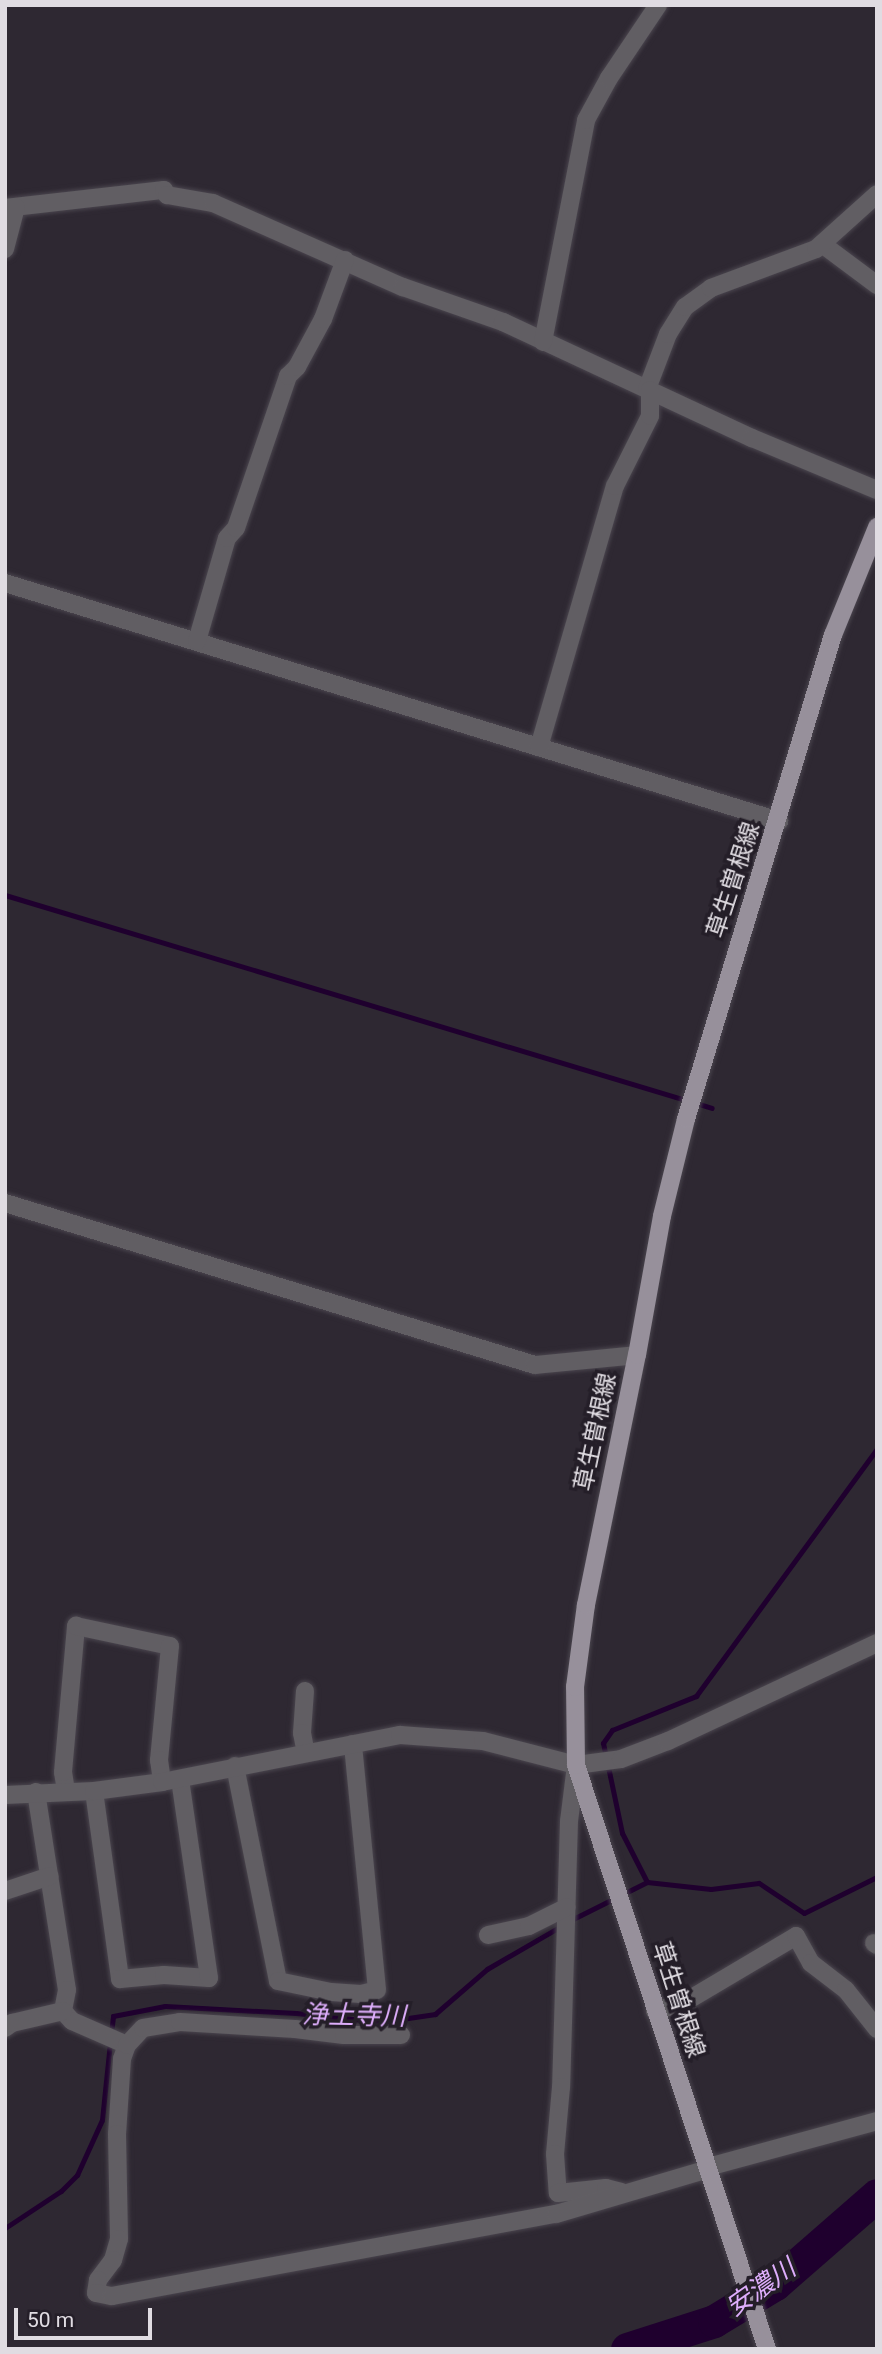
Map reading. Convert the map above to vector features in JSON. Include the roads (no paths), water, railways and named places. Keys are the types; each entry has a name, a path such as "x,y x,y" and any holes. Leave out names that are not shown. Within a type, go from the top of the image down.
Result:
{"main road":[{"name":"草生曽根線","path":"767,2349 576,1765 577,1653 662,1216 686,1119 721,997 779,821 834,635 877,527"}],"street":[{"path":"544,342 586,120 658,5"},
{"path":"5,249 11,208 164,191 167,195 213,203 403,287 503,322 752,438 877,490"},
{"path":"539,747 615,486 650,416 649,389 668,334 685,307 711,288 781,264 822,244 877,194"},
{"path":"822,244 877,285"},
{"path":"197,642 227,538 236,528 288,376 297,368 323,319 345,260"},
{"path":"5,583 779,821"},
{"path":"5,1203 536,1365 637,1355"},
{"path":"66,1791 63,1772 76,1626 170,1646 159,1760 171,1780 209,1978 164,1975 120,1979 94,1791"},
{"path":"5,1795 94,1791 171,1780 400,1735 435,1735 482,1741 576,1765 621,1759 668,1741 877,1643"},
{"path":"305,1691 302,1733 306,1753"},
{"path":"235,1766 278,1981 331,1992 361,1994 377,1990 353,1744"},
{"path":"576,1765 569,1821 560,2040 561,2087 555,2154 558,2193 606,2188 628,2194"},
{"path":"36,1792 66,1990 63,2011"},
{"path":"5,1891 50,1876"},
{"path":"488,1935 529,1926 567,1908"},
{"path":"656,2011 685,2002 796,1936 811,1963 846,1990 877,2029"},
{"path":"5,2028 12,2023 63,2011"},
{"path":"63,2011 72,2021 126,2044"},
{"path":"401,2035 344,2035 295,2029 180,2022 143,2028 126,2044 122,2059 117,2134 119,2239 113,2260 98,2280 96,2293 112,2296 556,2214 877,2121"}],"waterway":[{"path":"5,895 712,1108"},
{"path":"647,1882 622,1833 603,1743 612,1730 696,1696 877,1449"},
{"name":"浄土寺川","path":"571,1920 647,1882 711,1889 759,1883 804,1913 877,1877"},
{"name":"浄土寺川","path":"111,2033 113,2016 165,2006 296,2013 381,2022 435,2014 487,1969 563,1925"},
{"name":"浄土寺川","path":"5,2228 61,2191 77,2175 102,2120 110,2043"},
{"name":"安濃川","path":"627,2349 714,2321 775,2284 877,2195"}]}
